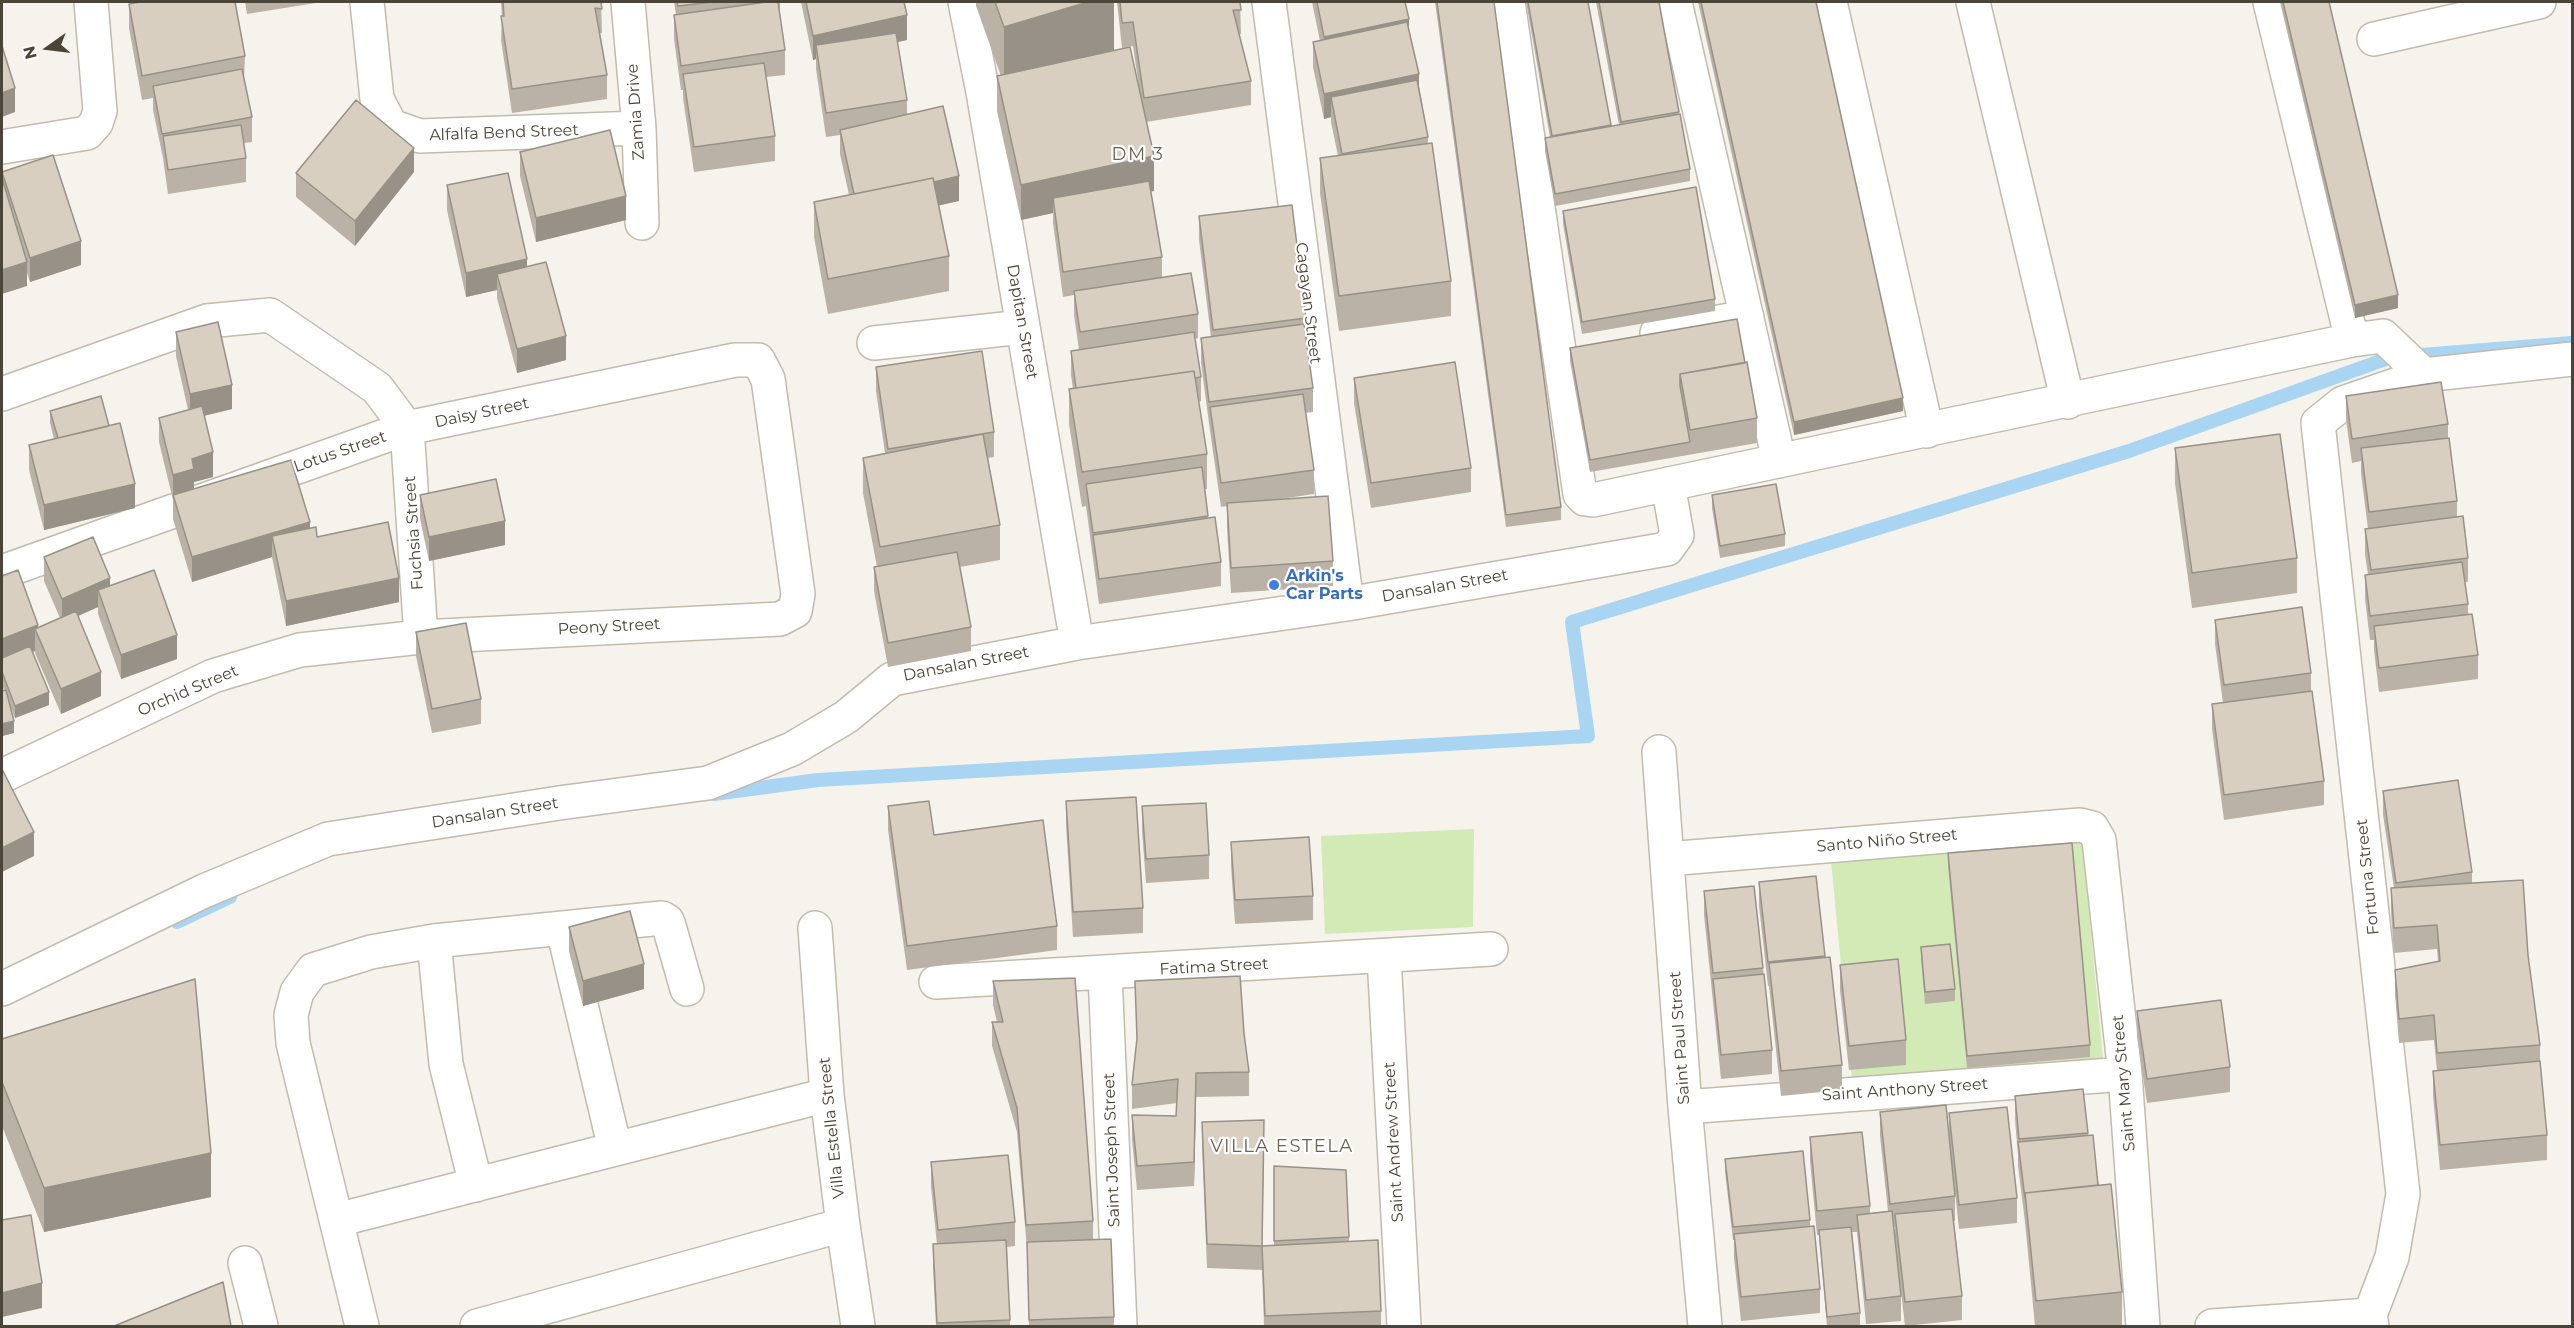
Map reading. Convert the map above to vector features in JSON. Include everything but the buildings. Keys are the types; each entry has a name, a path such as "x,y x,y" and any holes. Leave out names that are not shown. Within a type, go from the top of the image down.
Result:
{"street":[{"path":"2,147 87,133 96,123 100,111 91,2"},
{"name":"Alfalfa Bend Street","path":"367,2 376,99 391,126 420,136 639,128"},
{"name":"Zamia Drive","path":"628,2 639,128 642,223"},
{"name":"Dapitan Street","path":"965,2 1077,642"},
{"name":"Cagayan Street","path":"1269,2 1347,604"},
{"path":"1508,2 1558,352 1580,494 1585,499 1593,500 2068,402 2352,340 2383,336 2424,375 2571,364"},
{"path":"1675,2 1779,460"},
{"path":"1830,2 1927,431"},
{"path":"1973,2 2068,402"},
{"path":"2271,2 2352,340"},
{"path":"2374,39 2539,2"},
{"path":"1683,190 1716,184"},
{"path":"1539,216 1572,210"},
{"path":"2,394 207,321 270,315 377,388 407,428"},
{"path":"1629,339 1747,317"},
{"path":"874,342 1023,327"},
{"path":"1558,352 1593,345"},
{"name":"Daisy Street","path":"407,428 735,360 758,360 768,379 798,594 795,611"},
{"name":"Fortuna Street","path":"2371,1321 2392,1257 2403,1194 2319,423 2343,403 2424,375"},
{"name":"Lotus Street","path":"2,572 407,428"},
{"name":"Fuchsia Street","path":"407,428 421,637"},
{"name":"Dansalan Street","path":"2,989 204,891 328,839 559,803 708,783 792,749 846,717 892,679 1077,642 1347,604 1667,549 1677,536 1668,484"},
{"name":"Peony Street","path":"421,637 780,619 795,611"},
{"name":"Orchid Street","path":"2,776 213,676 300,650 421,637"},
{"name":"Saint Paul Street","path":"1659,752 1685,1107 1705,1325"},
{"name":"Santo Niño Street","path":"1667,859 2080,825 2091,828 2099,840"},
{"name":"Saint Mary Street","path":"2099,840 2125,1074 2143,1326"},
{"path":"362,1326 293,1043 291,1015 297,992 313,970 371,952 434,941 562,930 662,918 667,921 687,989"},
{"name":"Villa Estella Street","path":"815,928 828,1095 843,1225 858,1326"},
{"path":"562,930 615,1149"},
{"path":"434,941 446,1064 476,1185"},
{"name":"Fatima Street","path":"936,982 1491,949"},
{"name":"Saint Andrew Street","path":"1384,957 1404,1326"},
{"name":"Saint Joseph Street","path":"1105,973 1120,1326"},
{"name":"Saint Anthony Street","path":"1685,1107 2125,1074"},
{"path":"337,1220 828,1095"},
{"path":"477,1326 843,1225"},
{"path":"245,1263 261,1326"},
{"path":"2212,1326 2371,1321"}],"green space":[{"path":"1474,829 1473,927 1325,934 1321,836"},
{"path":"2082,842 2103,1058 1852,1079 1831,861"}],"waterway":[{"path":"2421,355 2572,343"},
{"path":"714,794 818,780 1588,736 1572,622 2129,451 2386,359"},
{"path":"177,922 230,897"}],"place":[{"name":"Arkin's Car Parts","path":"1274,585"}],"district":[{"name":"DM 3","path":"1138,155"},
{"name":"VILLA ESTELA","path":"1282,1147"}]}
